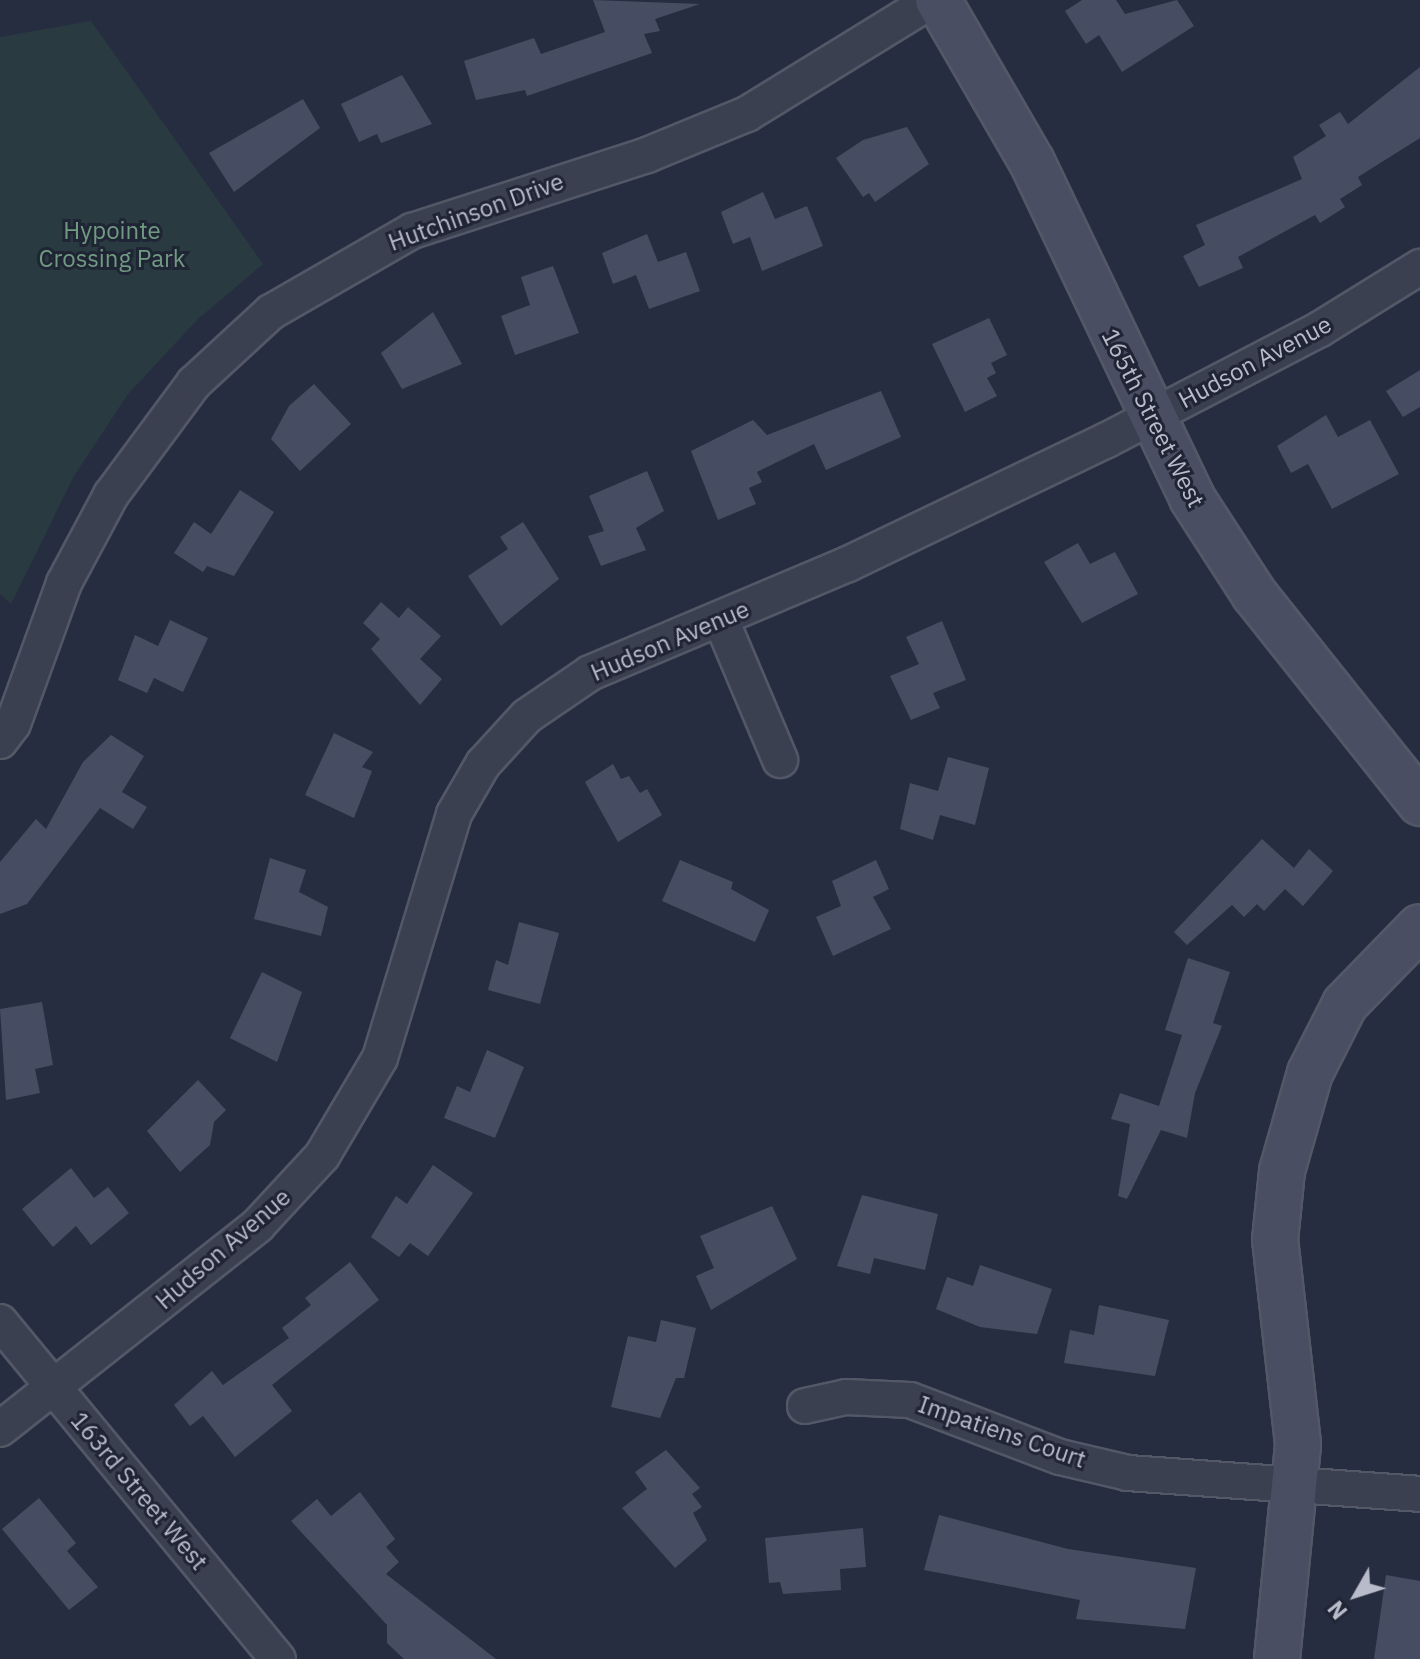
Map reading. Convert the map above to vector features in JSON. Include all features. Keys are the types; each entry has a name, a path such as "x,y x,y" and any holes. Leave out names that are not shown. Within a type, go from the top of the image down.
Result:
{"street":[{"name":"165th Street West","path":"935,0 1032,162 1148,418 1254,594 1420,803"},
{"name":"Hutchinson Drive","path":"0,741 13,724 64,583 111,495 194,383 271,312 412,231 647,155 747,114 935,0"},
{"name":"Hudson Avenue","path":"0,1429 258,1225 340,1129 392,1026 449,826 503,737 590,673 721,620 1148,418 1320,329 1420,267"},
{"path":"721,620 780,760"},
{"path":"1277,1659 1294,1490 1297,1408 1275,1240 1289,1137 1310,1073 1345,1004 1420,927"},
{"name":"163rd Street West","path":"0,1322 278,1659"},
{"name":"Impatiens Court","path":"805,1406 846,1397 910,1400 1094,1465 1294,1490 1420,1494"}],"green space":[{"name":"Hypointe Crossing Park","path":"91,21 263,264 198,319 128,394 74,476 11,604 0,594 0,37"}],"building":[{"path":"593,0 700,4 655,19 660,31 644,34 652,53 527,96 525,90 476,100 464,61 534,38 541,54 605,32"},
{"path":"1082,0 1116,0 1125,14 1177,0 1194,26 1122,72 1099,35 1086,44 1065,11"},
{"path":"1420,67 1420,138 1358,177 1362,185 1340,199 1345,207 1320,223 1315,215 1238,257 1243,268 1199,287 1183,256 1205,245 1196,225 1302,179 1293,157 1326,136 1319,125 1340,112 1348,124"},
{"path":"402,75 432,124 381,143 377,134 359,142 341,104"},
{"path":"303,99 320,128 234,192 209,153"},
{"path":"907,127 929,164 875,202 869,193 863,197 836,158 863,140"},
{"path":"763,192 775,219 807,206 823,246 762,271 750,237 733,244 721,212"},
{"path":"647,234 658,262 686,252 700,291 649,309 636,275 613,284 602,253"},
{"path":"553,266 579,333 515,355 501,316 530,305 521,277"},
{"path":"433,312 462,364 402,389 381,353"},
{"path":"989,318 1007,355 991,363 996,373 987,378 997,396 965,412 932,344"},
{"path":"1420,370 1420,407 1403,417 1386,391"},
{"path":"314,384 351,424 300,471 271,439 289,406"},
{"path":"881,391 901,437 826,470 814,444 757,472 762,482 749,488 756,504 718,520 691,451 753,420 767,435"},
{"path":"1326,415 1338,437 1370,420 1399,474 1332,509 1308,464 1291,473 1277,446"},
{"path":"647,471 664,511 636,528 646,550 601,566 588,536 604,531 589,496"},
{"path":"240,490 274,512 234,576 207,566 203,572 174,553 194,522 211,534"},
{"path":"523,522 559,579 501,626 468,576 508,549 500,537"},
{"path":"1078,543 1090,564 1115,552 1138,594 1082,623 1044,562"},
{"path":"381,602 399,618 408,607 441,636 420,659 442,679 420,705 371,649 380,639 363,623"},
{"path":"170,620 208,638 183,692 154,678 147,693 118,680 135,635 158,646"},
{"path":"942,621 966,680 933,693 940,708 911,720 890,676 919,664 906,637"},
{"path":"334,733 373,752 362,767 372,771 354,818 305,795"},
{"path":"111,735 144,756 122,792 147,807 133,829 100,808 27,904 0,914 0,862 36,819 46,829 83,762"},
{"path":"948,757 989,768 975,825 940,815 933,840 900,829 910,783 938,791"},
{"path":"613,764 621,779 629,776 640,793 647,789 662,815 618,842 585,782"},
{"path":"1262,839 1294,868 1309,849 1333,871 1303,906 1285,889 1264,911 1257,904 1244,917 1232,905 1187,945 1174,932"},
{"path":"270,858 306,870 299,892 328,907 321,936 254,919"},
{"path":"680,860 733,882 731,889 769,910 755,942 662,901"},
{"path":"876,860 889,889 873,897 891,929 833,956 816,917 841,906 832,881"},
{"path":"519,922 559,933 540,1004 488,990 496,960 508,965"},
{"path":"1188,958 1230,972 1213,1023 1222,1026 1195,1093 1187,1138 1161,1130 1127,1199 1118,1196 1130,1124 1111,1119 1120,1093 1159,1106 1182,1035 1165,1030"},
{"path":"262,972 302,992 277,1062 230,1038"},
{"path":"42,1002 53,1065 35,1069 40,1093 6,1100 0,1009"},
{"path":"487,1050 524,1067 495,1138 444,1118 457,1086 470,1092"},
{"path":"198,1080 226,1110 214,1122 210,1145 180,1172 147,1131"},
{"path":"433,1165 473,1193 428,1256 410,1243 399,1257 371,1237 396,1196 407,1204"},
{"path":"71,1168 94,1198 108,1187 129,1213 91,1245 76,1226 53,1247 22,1209"},
{"path":"862,1195 938,1214 925,1270 874,1258 870,1274 837,1266"},
{"path":"772,1206 797,1259 711,1310 696,1276 714,1268 700,1236"},
{"path":"350,1262 379,1300 272,1385 292,1411 235,1457 203,1416 190,1426 174,1405 212,1371 223,1385 289,1338 282,1328 311,1305 305,1298"},
{"path":"980,1265 1052,1289 1037,1334 980,1327 936,1309 947,1277 973,1286"},
{"path":"1099,1305 1169,1320 1155,1376 1064,1363 1070,1330 1094,1335"},
{"path":"661,1320 696,1328 684,1378 676,1378 660,1418 611,1407 628,1336 656,1342"},
{"path":"666,1450 700,1488 692,1494 702,1507 693,1513 707,1540 675,1568 622,1508 647,1489 635,1472"},
{"path":"360,1492 395,1539 386,1547 399,1562 386,1574 496,1659 404,1659 387,1643 387,1625 291,1521 317,1499 331,1516"},
{"path":"39,1498 76,1543 67,1551 98,1587 69,1610 2,1529"},
{"path":"939,1515 1068,1549 1196,1568 1185,1629 1076,1619 1080,1600 924,1570"},
{"path":"863,1528 866,1567 840,1569 841,1590 783,1594 780,1582 769,1583 765,1538"},
{"path":"1386,1575 1420,1581 1420,1659 1374,1659"}]}
